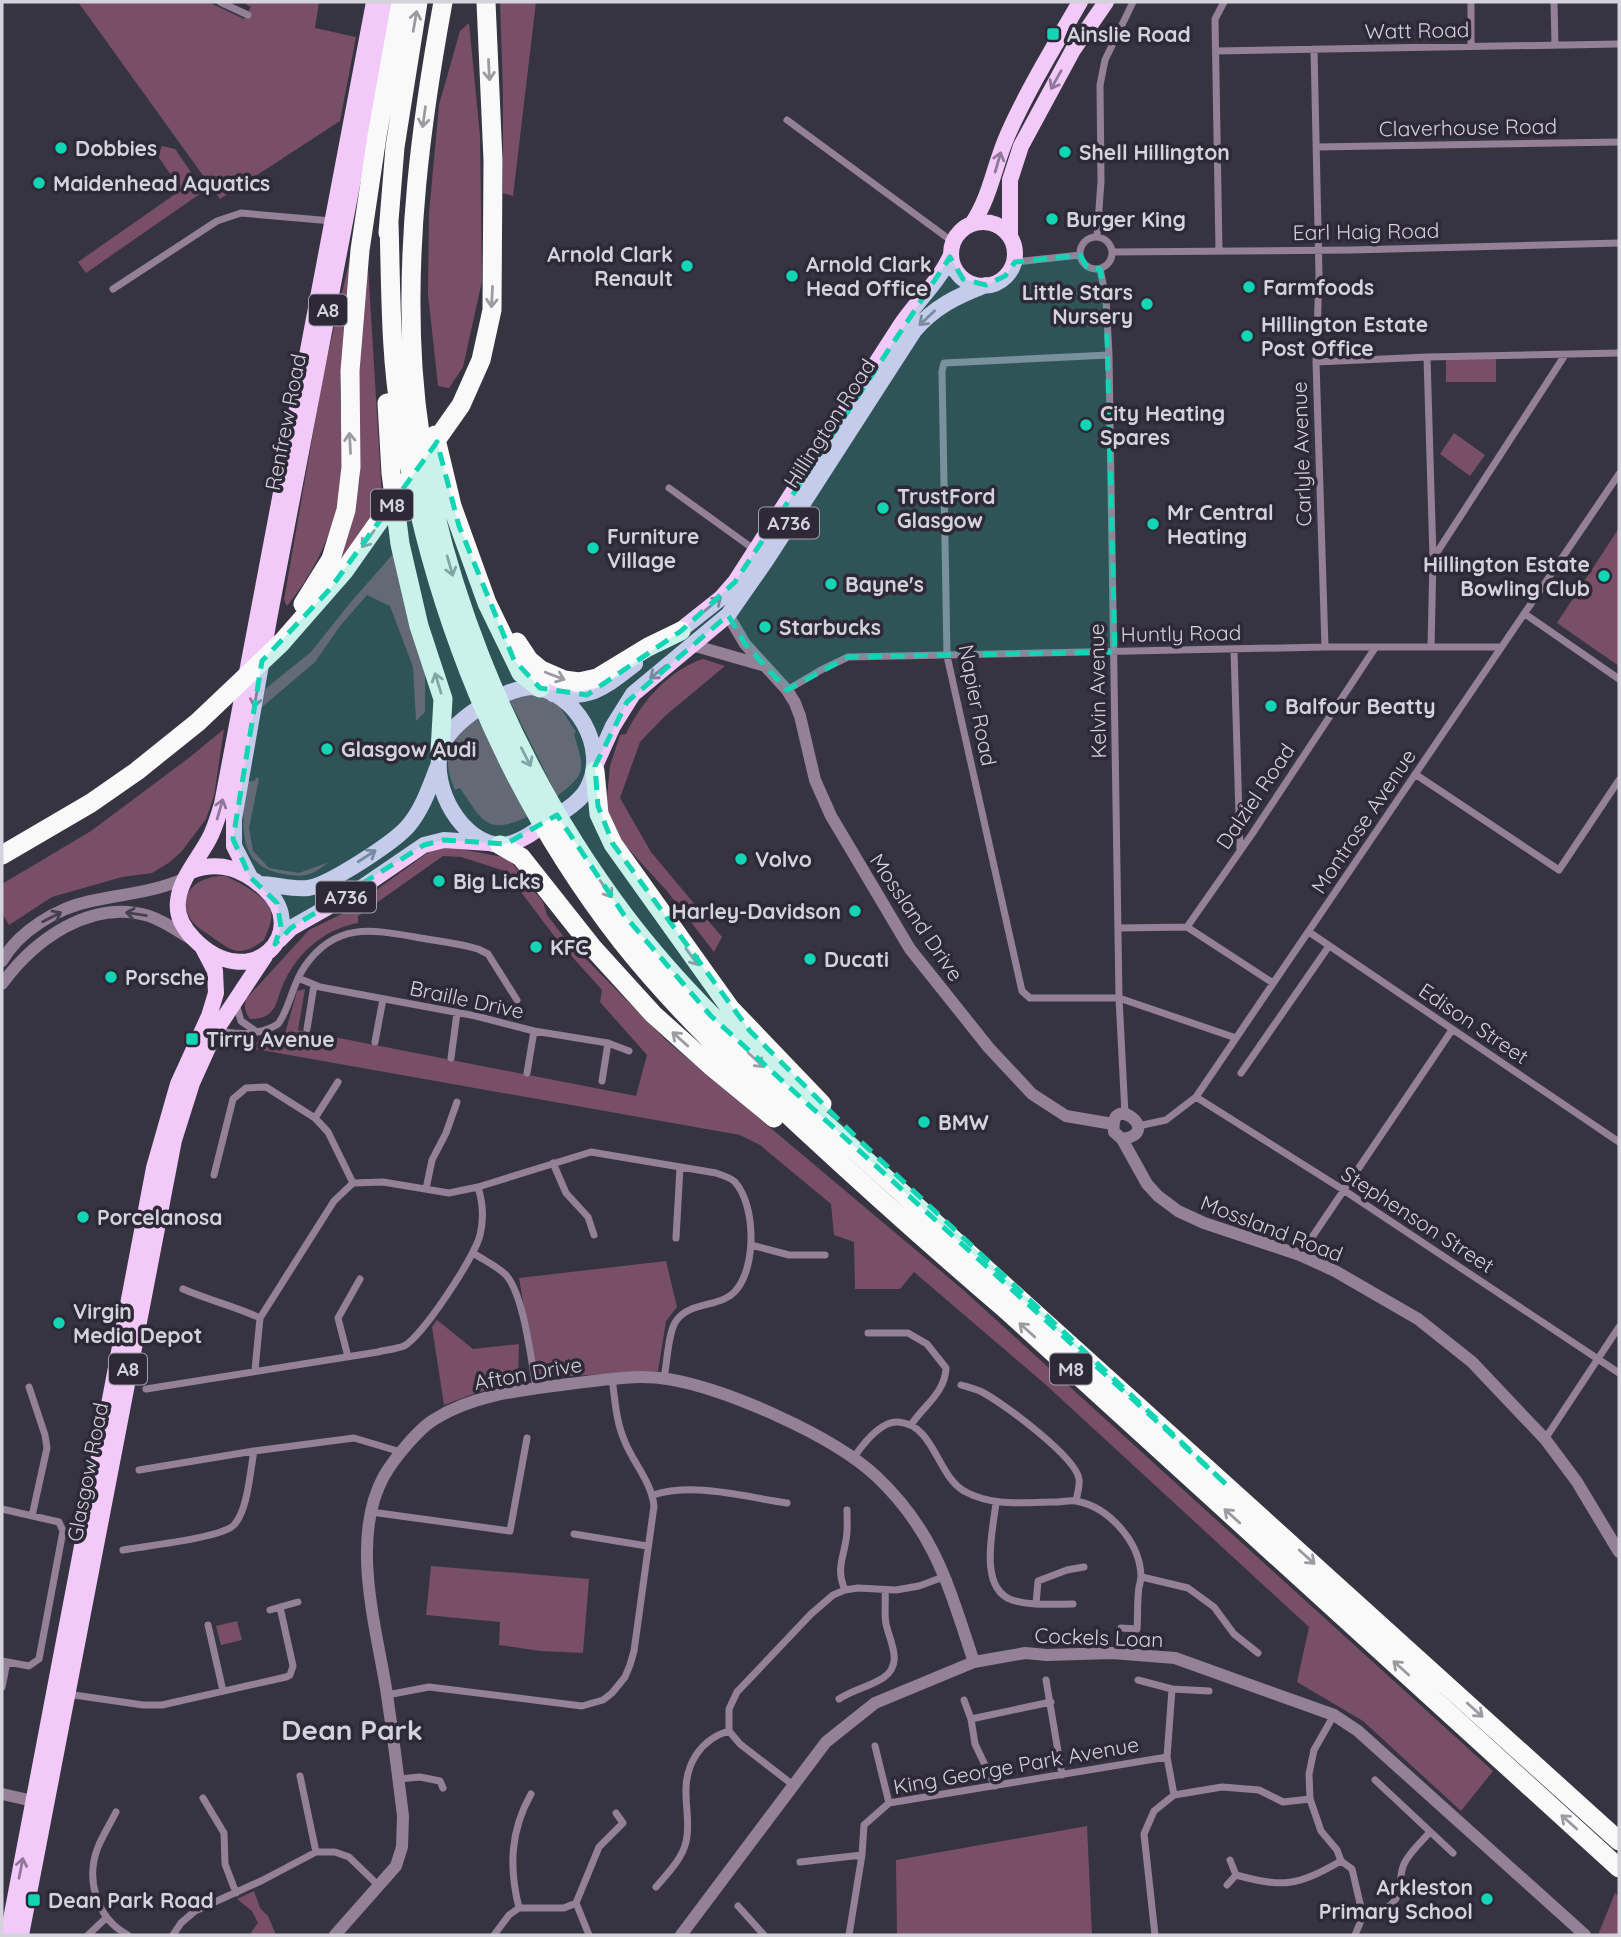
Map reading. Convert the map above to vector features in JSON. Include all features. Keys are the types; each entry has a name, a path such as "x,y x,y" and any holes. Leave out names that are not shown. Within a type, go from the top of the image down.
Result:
{"highway":[{"name":"M8","path":"2,843 95,787 173,727 290,620 331,559 342,526 350,485 350,371 360,250 401,2"},
{"name":"M8","path":"418,2 395,147 382,329 391,474 400,544 419,626 443,699 439,758"},
{"name":"M8","path":"443,2 422,134 411,268 434,500 482,683"},
{"name":"M8","path":"2,855 85,807 144,765 198,722 281,643 344,571 461,405 474,380 486,344 492,296 493,160 486,2"},
{"name":"M8","path":"389,223 396,381 420,519 443,604 499,723 540,802 622,942 696,1027 903,1222"},
{"name":"M8","path":"427,427 487,603 521,673 546,691"},
{"name":"M8","path":"474,565 529,660 541,670 564,680 579,682 597,678 648,647 686,638"},
{"name":"M8","path":"595,768 599,814 606,833 689,953 750,1031 857,1138 1228,1486"},
{"name":"M8","path":"561,838 711,1016 819,1118 1619,1841"},
{"name":"M8","path":"496,844 521,857 593,948 673,1032 712,1068 903,1222 1004,1308 1619,1868"}],"main road":[{"name":"Renfrew Road","path":"245,724 374,2"},
{"name":"Renfrew Road","path":"263,620 387,2"},
{"name":"A736","path":"951,249 963,229 972,225 988,197 1000,152 1017,113 1080,2"},
{"path":"1010,236 1010,180 1021,146 1073,50 1107,2"},
{"path":"972,225 992,222 1004,229 1014,246 1015,262"},
{"path":"951,249 956,271 963,279 986,285"},
{"name":"Hillington Road","path":"595,768 613,726 633,694 735,582 900,326 939,278 951,249"},
{"name":"A736","path":"986,285 1005,276 1015,262"},
{"name":"Hillington Road","path":"546,691 577,696 597,691 728,614 767,559 914,331 931,313 951,298 986,285"},
{"name":"A736","path":"254,880 301,888 317,886 387,844 404,831 416,816 439,758 457,726 488,703 514,689 546,691"},
{"path":"546,691 568,704 582,722 593,746 595,768"},
{"name":"A8","path":"189,874 214,830 245,724"},
{"name":"A8","path":"245,724 233,839 239,859 254,880"},
{"path":"439,758 441,788 454,814 470,831 496,844"},
{"name":"A736","path":"271,949 290,928 358,890 424,845 444,840 496,844 522,838 574,803 584,793 595,768"},
{"path":"220,865 239,870 272,895 279,911 281,927 271,949 250,962 237,963 229,962 199,944 183,926 177,908 178,898 189,874 202,867 220,865"},
{"name":"Glasgow Road","path":"8,1935 66,1693 165,1176 181,1111 210,1028 217,986 215,971 199,944"},
{"name":"Glasgow Road","path":"21,1935 40,1802 154,1168 178,1084 210,1028 236,1003 271,949"}],"street":[{"path":"220,2 248,15"},
{"path":"1097,237 1101,181 1100,85 1105,60 1133,2"},
{"path":"1219,250 1215,19 1224,2"},
{"path":"1471,2 1471,46"},
{"path":"1554,2 1555,45"},
{"name":"Watt Road","path":"1216,51 1619,44"},
{"name":"Carlyle Avenue","path":"1314,49 1318,249 1316,362 1325,648"},
{"path":"787,120 951,249"},
{"name":"Claverhouse Road","path":"1317,147 1619,142"},
{"path":"113,289 217,221 241,213 333,221"},
{"path":"1097,237 1107,242 1112,252 1108,264 1100,269 1087,267 1080,255 1083,244 1097,237"},
{"name":"Earl Haig Road","path":"1112,252 1619,243"},
{"path":"1015,262 1080,255"},
{"name":"Kelvin Avenue","path":"1100,269 1106,298 1109,355 1119,998 1125,1114"},
{"path":"1316,362 1427,356 1619,353"},
{"name":"Napier Road","path":"1109,355 944,363 947,656 1022,991 1030,998 1119,998 1236,1038"},
{"path":"1433,558 1564,355"},
{"path":"1427,356 1433,558 1431,647"},
{"name":"Montrose Avenue","path":"1138,1126 1166,1121 1196,1097 1619,474"},
{"path":"669,488 755,550"},
{"name":"Mossland Drive","path":"728,614 745,644 787,690 800,716 815,780 831,816 910,949 989,1048 1032,1094 1066,1116 1113,1124"},
{"path":"1525,614 1619,679"},
{"name":"Mossland Drive","path":"686,638 762,665"},
{"name":"Huntly Road","path":"787,690 848,657 1501,647"},
{"name":"Dalziel Road","path":"1187,928 1375,648"},
{"path":"1234,650 1241,850"},
{"path":"1415,774 1559,870 1619,780"},
{"path":"2,961 8,950 33,927 61,912 88,901 146,892 189,874"},
{"path":"2,984 18,962 42,940 69,925 103,914 133,912 146,915 199,944"},
{"path":"1119,928 1187,928 1273,983"},
{"path":"210,1028 242,1034 258,1033 272,1028 281,1019 298,978 311,958 332,940 360,930 381,930 478,949 488,954 517,1000"},
{"name":"Edison Street","path":"1309,932 1619,1142"},
{"path":"1241,1073 1329,946"},
{"name":"Braille Drive","path":"298,978 314,985 476,1016 534,1031 608,1044 629,1051"},
{"path":"307,1029 314,985"},
{"path":"375,1042 383,999"},
{"path":"236,1003 242,1021 258,1033"},
{"path":"451,1058 457,1013"},
{"path":"1300,1255 1342,1189 1452,1030"},
{"path":"527,1073 534,1031"},
{"path":"602,1081 608,1044"},
{"path":"315,1118 338,1082"},
{"path":"214,1175 233,1099 246,1088 266,1087 315,1118 328,1132 353,1183"},
{"name":"Stephenson Street","path":"1196,1097 1342,1189 1619,1373"},
{"path":"426,1189 432,1160 446,1133 457,1102"},
{"path":"1125,1114 1136,1119 1138,1126 1136,1133 1130,1138 1122,1139 1114,1132 1113,1124 1116,1118 1125,1114"},
{"name":"Mossland Road","path":"1122,1139 1147,1184 1178,1212 1300,1255 1383,1297 1426,1325 1472,1362 1545,1439 1577,1482 1619,1552"},
{"path":"256,1370 260,1318 334,1201 353,1183 383,1182 449,1193 478,1187 591,1152 716,1173 735,1181 747,1205 751,1245 737,1290 720,1301 689,1311 674,1323 664,1378"},
{"path":"553,1163 566,1193 588,1217 594,1235"},
{"path":"676,1238 680,1167"},
{"path":"146,1389 348,1357 405,1345 423,1329 473,1253 480,1237 483,1205 478,1187"},
{"path":"751,1245 789,1255 825,1255"},
{"path":"473,1253 506,1276 513,1288 536,1387"},
{"path":"348,1357 338,1318 359,1279"},
{"path":"183,1289 260,1318"},
{"path":"1545,1439 1619,1327"},
{"path":"868,1333 908,1333 927,1344 946,1368 940,1391 911,1425"},
{"path":"387,1695 429,1687 572,1706 603,1700 620,1685 631,1665 634,1651 653,1495 623,1438 612,1378"},
{"name":"Afton Drive","path":"335,1935 396,1866 402,1847 403,1816 366,1561 371,1512 383,1477 402,1452 433,1420 472,1401 536,1387 612,1378 664,1378 685,1382 741,1401 812,1433 854,1457 891,1490 916,1521 946,1576 974,1662"},
{"path":"961,1385 981,1392 1009,1409 1063,1454 1073,1466 1079,1480 1076,1501"},
{"path":"29,1387 46,1435 47,1448 32,1516"},
{"path":"854,1457 864,1443 887,1424 896,1422 911,1425 920,1432 954,1482 964,1492 996,1503 1076,1501 1098,1509 1126,1534 1136,1553 1142,1577 1137,1629 1121,1628"},
{"path":"139,1470 354,1438 402,1452"},
{"path":"371,1512 510,1531 527,1438"},
{"path":"123,1550 217,1534 234,1526 243,1509 254,1451"},
{"path":"653,1495 694,1490 787,1503"},
{"path":"996,1503 990,1568 994,1585 1009,1599 1036,1604 1073,1604"},
{"path":"2,1509 59,1522 62,1526 60,1559 54,1577 53,1595 39,1659 29,1666 4,1661 2,1688"},
{"path":"845,1590 839,1572 846,1541 847,1510"},
{"path":"574,1534 647,1546"},
{"path":"1036,1604 1038,1581 1084,1567"},
{"path":"793,1785 740,1744 729,1731 729,1709 737,1692 819,1606 845,1590 885,1591 919,1586 946,1576"},
{"path":"1142,1577 1188,1588 1214,1607 1234,1634 1258,1653"},
{"path":"839,1699 850,1691 880,1680 893,1667 895,1656 886,1620 885,1591"},
{"path":"270,1610 298,1602"},
{"path":"66,1693 143,1705 162,1705 290,1675 293,1666 280,1607"},
{"path":"208,1625 223,1691"},
{"name":"Cockels Loan","path":"681,1935 826,1742 875,1703 974,1662 1025,1653 1047,1656 1112,1653 1175,1658 1334,1715 1358,1731 1585,1935"},
{"path":"1046,1680 1062,1775"},
{"path":"1138,1680 1172,1689 1209,1691"},
{"path":"1172,1689 1167,1757 1174,1795"},
{"path":"964,1700 971,1719 975,1744 995,1786"},
{"path":"971,1719 1051,1702"},
{"path":"1334,1715 1314,1750 1309,1774 1310,1799 1321,1831 1337,1850 1341,1861 1352,1869 1363,1916 1355,1935"},
{"path":"656,1887 675,1864 686,1844 689,1829 687,1780 693,1760 703,1745 729,1731"},
{"path":"875,1746 889,1803"},
{"name":"King George Park Avenue","path":"849,1935 864,1825 889,1803 1167,1757"},
{"path":"398,1779 420,1777 441,1784 447,1774"},
{"path":"300,1776 316,1852"},
{"path":"1375,1780 1453,1853"},
{"path":"1155,1935 1144,1834 1154,1811 1174,1795 1222,1787 1259,1790 1283,1802 1310,1799"},
{"path":"2,1794 40,1802"},
{"path":"519,1908 514,1888 514,1835 517,1821 531,1794"},
{"path":"203,1798 224,1833 225,1864 236,1893"},
{"path":"116,1812 97,1850 93,1870 94,1890 106,1918 115,1928 128,1935"},
{"path":"589,1935 576,1903 599,1847 623,1823 616,1813"},
{"path":"1363,1916 1378,1913 1392,1905 1400,1891 1400,1874 1406,1861 1430,1832"},
{"path":"173,1935 181,1923 195,1911 316,1852 335,1852 349,1857 380,1886"},
{"path":"800,1862 862,1855"},
{"path":"1230,1860 1236,1875"},
{"path":"1236,1875 1265,1883 1285,1884 1309,1880 1341,1861"},
{"path":"1227,1885 1236,1875"},
{"path":"494,1935 509,1914 519,1908 564,1908 576,1903"},
{"path":"738,1906 764,1935"},
{"path":"88,1935 106,1918"}],"highlighted area":[{"path":"1080,255 1087,267 1100,269 1106,298 1115,652 848,657 787,690 745,644 728,615 627,702 595,766 598,806 613,844 750,1031 857,1138 1228,1486 711,1016 624,915 557,815 506,844 444,840 424,845 291,928 275,944 281,927 277,903 250,877 233,839 262,661 330,589 437,442 459,526 514,660 540,688 587,695 681,631 735,582 950,257 963,279 986,285 1005,276 1015,262"}],"shaded area":[{"path":"78,2 208,2 244,19 251,7 242,2 319,2 315,28 356,37 340,121 220,199"},
{"path":"500,2 536,2 513,196 503,193"},
{"path":"469,23 480,136 482,281 463,367 449,388 438,386 428,294 429,213 439,105 460,31"},
{"path":"162,146 175,149 204,191 86,273 78,262 181,190 158,156"},
{"path":"352,249 341,376 343,450 339,498 320,555 287,606 284,600 323,376"},
{"path":"368,266 382,497 376,515 321,586 354,509 360,477 358,367"},
{"path":"1446,359 1496,359 1496,382 1446,382"},
{"path":"1454,433 1485,455 1470,476 1440,454"},
{"name":"Hillington Estate Bowling Club","path":"1619,528 1619,666 1557,623"},
{"path":"393,554 425,661 425,712 416,721 413,667 390,606 367,595 340,626 315,662 261,708 265,689 311,652"},
{"path":"703,659 725,666 665,716 640,742 620,798 651,852 722,937 714,952 667,891 622,842 606,808 610,766 620,735 626,734 657,689 679,671"},
{"path":"532,692 558,704 576,732 574,734 581,770 574,782 557,796 508,697"},
{"path":"477,718 527,817 513,823 494,825 486,822 460,788 455,790 450,778 450,749 460,734"},
{"path":"224,729 214,796 206,819 182,851 170,862 152,873 122,877 52,897 9,925 2,913 2,884 91,831"},
{"path":"257,777 259,779 249,828 253,851 269,868 299,873 329,862 313,873 298,876 268,869 256,862 249,852 243,826 245,782 254,781"},
{"path":"445,846 508,858 543,902 547,915 564,937 667,1041 961,1288 1493,1771 1461,1811 1363,1721 1297,1682 1309,1627 1045,1384 914,1272 900,1289 855,1289 854,1242 834,1235 831,1204 760,1145 740,1135 221,1043 264,1042 285,1034 297,991 305,989 298,1030 636,1096 647,1055 600,1002 602,990 558,941 505,871 461,857 443,856 358,916 358,923 322,937 294,964 271,1012 261,1018 250,1019 245,1009 246,999 309,930 346,912 433,849"},
{"path":"225,876 257,894 270,908 271,920 264,940 246,950 230,949 196,925 188,914 186,905 190,890 201,881"},
{"path":"666,1261 677,1307 666,1321 658,1371 536,1378 519,1278"},
{"path":"437,1320 473,1349 519,1344 518,1381 444,1405 432,1327"},
{"path":"431,1566 589,1579 583,1653 499,1645 500,1622 426,1615"},
{"path":"237,1621 242,1640 221,1645 216,1626"},
{"path":"1087,1826 1092,1935 897,1935 896,1860"},
{"path":"254,1891 260,1908 268,1916 276,1935 249,1935 258,1923 252,1911 237,1899"},
{"path":"1615,1893 1619,1897 1619,1935 1598,1935"}],"place":[{"name":"Ainslie Road","path":"1053,34"},
{"name":"Dobbies","path":"61,148"},
{"name":"Shell Hillington","path":"1065,152"},
{"name":"Maidenhead Aquatics","path":"39,183"},
{"name":"Burger King","path":"1052,219"},
{"name":"Arnold Clark Renault","path":"687,266"},
{"name":"Arnold Clark Head Office","path":"792,276"},
{"name":"Farmfoods","path":"1249,287"},
{"name":"Little Stars Nursery","path":"1147,304"},
{"name":"Hillington Estate Post Office","path":"1247,336"},
{"name":"City Heating Spares","path":"1086,425"},
{"name":"TrustFord Glasgow","path":"883,508"},
{"name":"Mr Central Heating","path":"1153,524"},
{"name":"Furniture Village","path":"593,548"},
{"name":"Hillington Estate Bowling Club","path":"1604,576"},
{"name":"Bayne's","path":"831,584"},
{"name":"Starbucks","path":"765,627"},
{"name":"Balfour Beatty","path":"1271,706"},
{"name":"Glasgow Audi","path":"327,749"},
{"name":"Volvo","path":"741,859"},
{"name":"Big Licks","path":"439,881"},
{"name":"Harley-Davidson","path":"855,911"},
{"name":"KFC","path":"536,947"},
{"name":"Ducati","path":"810,959"},
{"name":"Porsche","path":"111,977"},
{"name":"Tirry Avenue","path":"192,1039"},
{"name":"BMW","path":"924,1122"},
{"name":"Porcelanosa","path":"83,1217"},
{"name":"Virgin Media Depot","path":"59,1323"},
{"name":"Arkleston Primary School","path":"1487,1899"},
{"name":"Dean Park Road","path":"34,1900"}],"district":[{"name":"Dean Park","path":"352,1729"}]}
